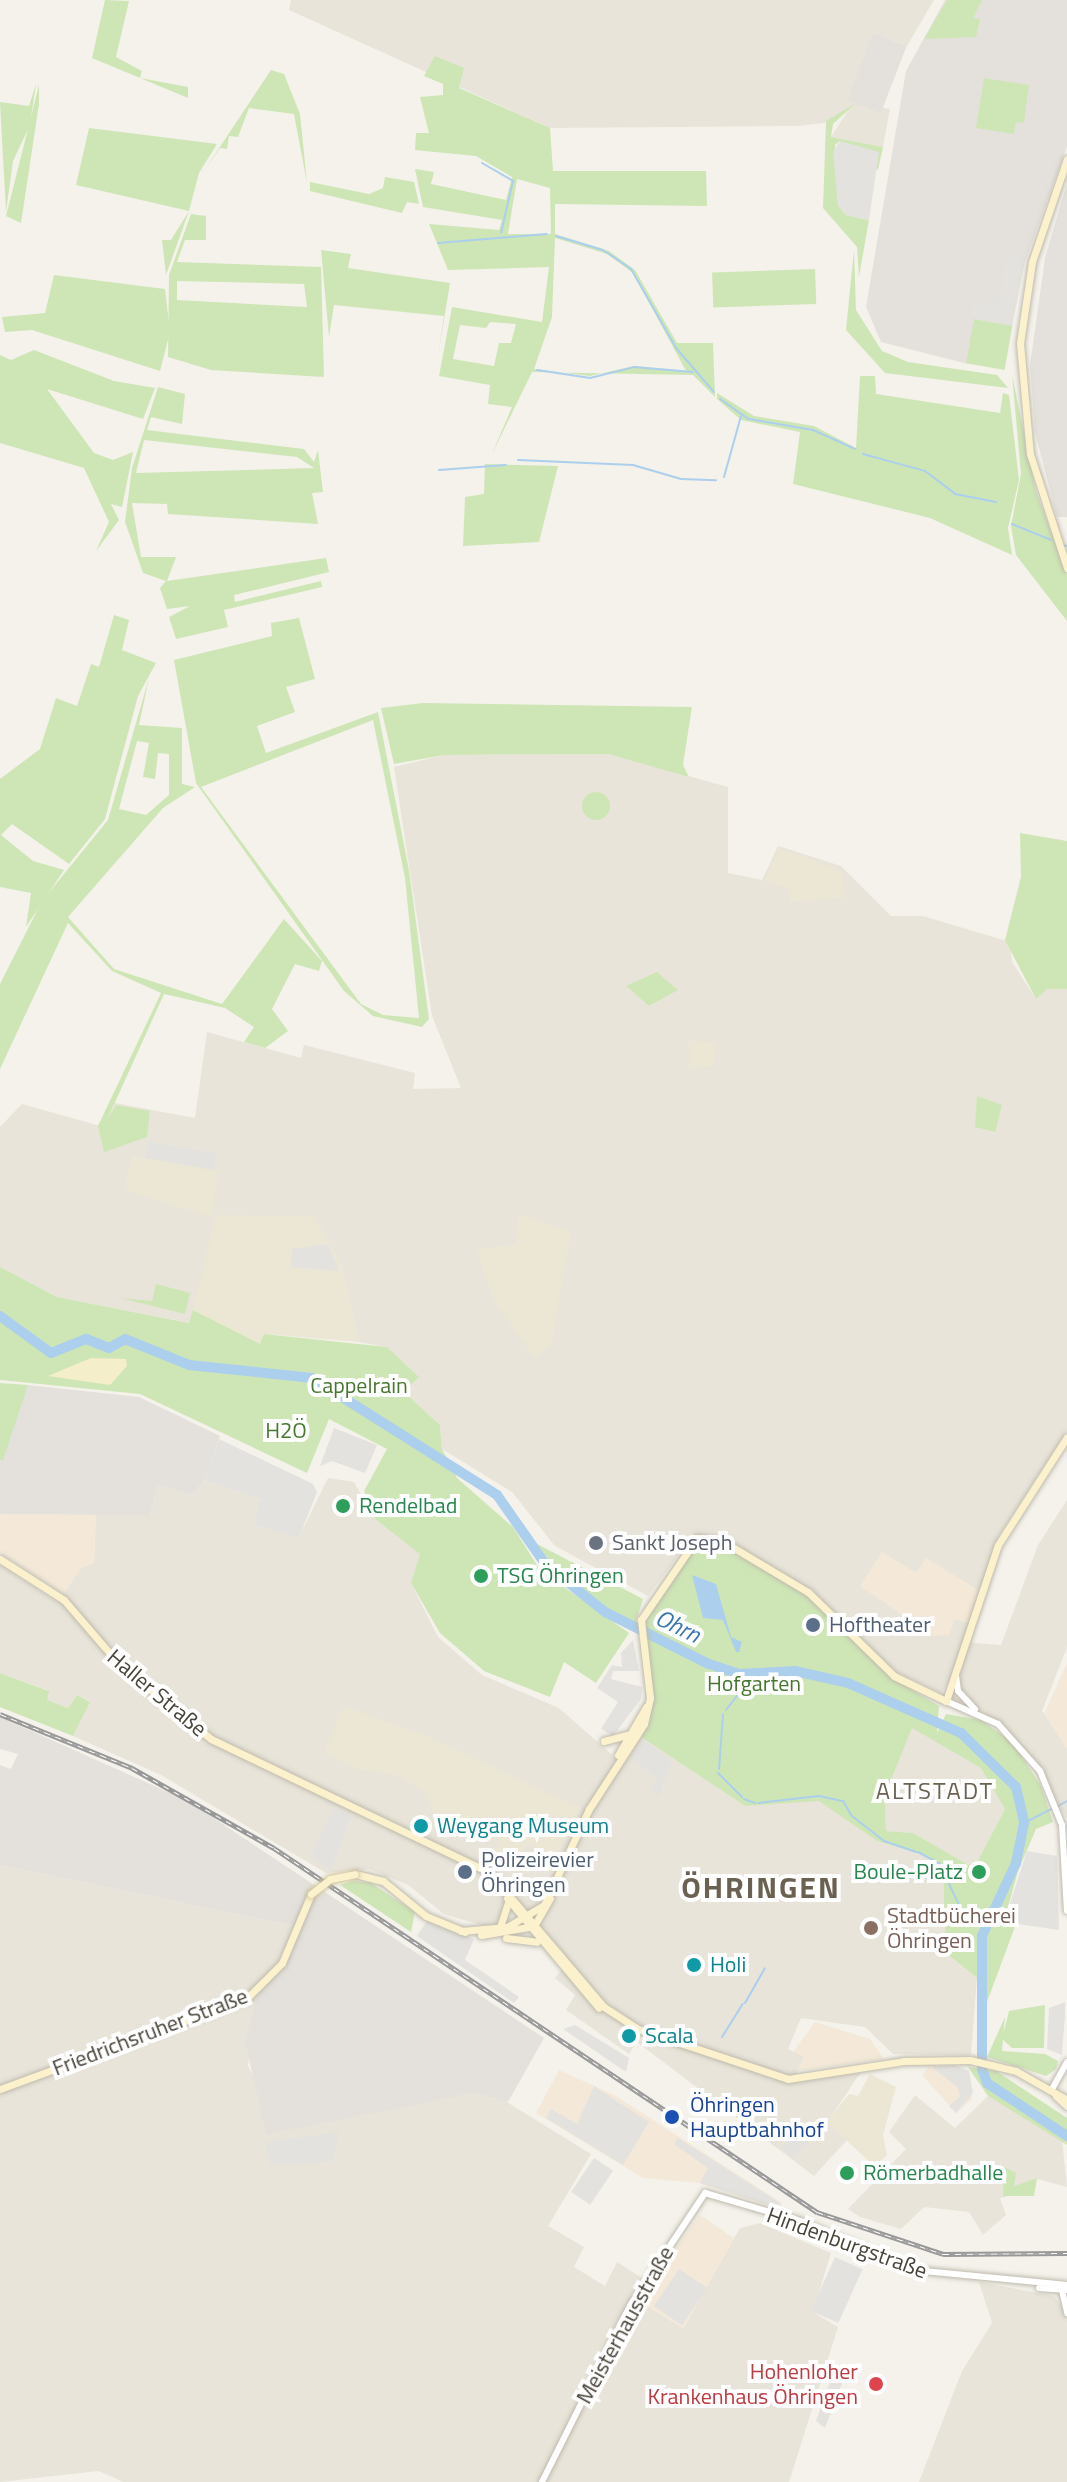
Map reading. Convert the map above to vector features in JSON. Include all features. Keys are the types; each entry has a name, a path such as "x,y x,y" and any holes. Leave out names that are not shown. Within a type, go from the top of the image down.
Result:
{"main road":[{"path":"1067,159 1032,262 1020,343 1027,437 1067,568"},
{"path":"610,1773 644,1724 650,1698 640,1633 641,1620 697,1538 724,1542 808,1592 894,1676 946,1701 1000,1539 1067,1437"},
{"name":"Haller Straße","path":"0,1559 64,1600 120,1665 202,1733 334,1801 476,1865 528,1925"},
{"path":"528,1925 549,1892 650,1698"},
{"path":"604,1741 623,1739 636,1724"},
{"name":"Friedrichsruher Straße","path":"0,2089 247,1998 282,1963 311,1894 330,1879 355,1874 383,1881 426,1916 461,1931 476,1934 528,1925"},
{"path":"549,1892 549,1945"},
{"path":"498,1929 506,1896"},
{"path":"528,1925 548,1908"},
{"path":"528,1925 539,1943 586,1997 613,2015 788,2079 916,2060 970,2060 989,2063 1065,2098"},
{"path":"528,1925 613,2015"},
{"name":"Friedrichsruher Straße","path":"461,1931 528,1925"},
{"path":"476,1934 539,1943"},
{"path":"1042,2085 1057,2083"},
{"path":"1051,2091 1067,2106"}],"street":[{"path":"957,1673 958,1691 981,1714 1014,1737 1056,1806 1067,1911"},
{"path":"946,1701 981,1714"},
{"path":"1051,2091 1067,2062"},
{"path":"1057,2083 1065,2098"},
{"name":"Hindenburgstraße","path":"705,2193 800,2221 881,2259 935,2275 1064,2288"},
{"name":"Meisterhausstraße","path":"542,2482 556,2464 630,2306 705,2193"},
{"path":"1064,2288 1067,2313"}],"shaded area":[{"path":"291,0 934,0 907,46 873,33 857,103 890,109 883,147 831,137 851,106 824,123 797,126 550,128 289,10"},
{"path":"945,0 1067,0 1067,146 1025,262 1012,326 974,319 968,364 881,342 866,307 906,71"},
{"path":"873,33 907,46 881,113 847,100"},
{"path":"840,141 879,152 869,220 846,215 838,205 833,152"},
{"path":"1067,183 1067,517 1057,517 1035,432 1030,365 1045,258"},
{"path":"1007,255 1021,257 1009,324 971,317 974,303 998,307"},
{"path":"608,754 728,787 728,873 762,880 778,846 841,866 891,916 923,916 1010,942 1012,962 1036,999 1047,989 1067,989 1067,1431 999,1535 964,1642 1001,1645 1038,1545 1067,1500 1067,1647 1042,1711 1062,1732 1067,1749 1067,1818 1014,1737 951,1699 953,1676 941,1693 883,1666 706,1536 692,1537 648,1596 555,1546 512,1492 442,1449 440,1425 404,1392 419,1377 387,1347 359,1342 341,1264 204,1273 190,1323 57,1297 0,1267 0,1127 22,1104 104,1127 115,1103 195,1118 207,1032 301,1058 304,1045 415,1073 413,1089 461,1088 432,1016 394,767 444,755"},
{"path":"779,848 842,871 844,898 790,902 789,889 764,881"},
{"path":"689,1041 715,1042 714,1065 689,1070"},
{"path":"148,1142 218,1154 213,1170 146,1158"},
{"path":"132,1156 218,1171 212,1217 131,1192 125,1187"},
{"path":"519,1214 571,1232 551,1345 535,1358 494,1301 476,1250 516,1244"},
{"path":"216,1215 314,1216 341,1264 359,1342 264,1334 261,1345 193,1310"},
{"path":"328,1244 339,1271 291,1267 292,1249"},
{"path":"28,1385 139,1397 220,1436 204,1480 192,1495 158,1485 150,1515 0,1514 0,1460"},
{"path":"334,1428 377,1445 365,1473 332,1461 320,1466"},
{"path":"219,1439 313,1484 317,1492 299,1538 253,1525 261,1499 204,1480"},
{"path":"328,1478 354,1482 375,1519 421,1554 411,1583 438,1637 482,1675 559,1708 618,1760 638,1735 745,1806 819,1800 877,1841 925,1855 943,1872 946,1953 977,1978 971,2055 893,2054 865,2027 801,2018 788,2049 804,2056 793,2082 860,2073 828,2121 847,2140 814,2176 637,2042 629,2054 566,2010 575,1995 555,1978 569,1960 515,1898 503,1905 502,1925 491,1928 444,1914 408,1885 369,1869 326,1873 161,1775 73,1736 89,1701 77,1695 68,1708 46,1700 48,1690 0,1673 0,1565 57,1602 81,1568 94,1563 96,1513 150,1515 158,1485 192,1495 204,1480 261,1499 253,1525 299,1537"},
{"path":"96,1513 94,1563 81,1568 64,1594 0,1553 0,1514"},
{"path":"882,1552 916,1573 926,1558 978,1590 968,1623 955,1619 949,1635 933,1636 860,1586"},
{"path":"633,1640 639,1671 613,1671 611,1679 642,1687 641,1699 613,1736 601,1729 618,1702 597,1688 612,1665 622,1667 621,1653"},
{"path":"1067,1663 1067,1749 1044,1714"},
{"path":"343,1706 430,1737 581,1809 557,1854 527,1844 519,1861 496,1851 503,1835 435,1815 423,1790 400,1776 357,1769 324,1753"},
{"path":"0,1717 188,1801 544,2038 508,2102 474,2093 266,2134 245,2041 258,1994 283,1969 300,1927 0,1865 0,1765 11,1769 18,1754 0,1749"},
{"path":"912,1727 982,1768 1005,1809 974,1868 913,1833 886,1831 885,1795"},
{"path":"643,1739 672,1761 659,1796 650,1790 658,1779 630,1757"},
{"path":"334,1809 351,1816 331,1871 311,1856"},
{"path":"1027,1851 1057,1856 1059,1930 1004,1922"},
{"path":"0,1865 300,1927 283,1969 258,1994 248,2066 262,2093 266,2133 474,2093 505,2101 591,2154 548,2226 584,2247 574,2267 605,2286 617,2262 642,2278 631,2296 683,2328 740,2228 760,2223 831,2253 813,2312 838,2327 789,2482 124,2482 98,2471 0,2482"},
{"path":"427,1921 474,1939 465,1960 519,1997 514,2003 417,1936"},
{"path":"1065,2002 1062,2055 1047,2049 1049,2008"},
{"path":"815,2022 870,2039 884,2059 797,2071 804,2056 793,2052"},
{"path":"575,2025 629,2058 626,2072 563,2029"},
{"path":"930,2065 969,2071 972,2099 956,2113 922,2075"},
{"path":"955,2065 969,2071 973,2093 956,2113 949,2106 960,2096 957,2087 932,2067"},
{"path":"559,2070 616,2096 782,2203 780,2209 698,2183 643,2178 536,2113"},
{"path":"870,2074 896,2087 883,2135 887,2155 875,2167 827,2122 849,2094 858,2096"},
{"path":"594,2086 649,2122 623,2165 546,2118 551,2109 577,2124"},
{"path":"915,2095 955,2128 988,2096 1062,2139 1067,2187 1034,2178 1030,2191 1000,2198 1006,2215 983,2235 969,2212 924,2207 901,2229 860,2217 848,2209 906,2149 889,2132"},
{"path":"808,2121 822,2126 793,2158 781,2147"},
{"path":"339,2132 332,2162 269,2165 266,2142"},
{"path":"678,2138 780,2203 778,2208 700,2183 708,2168 674,2144"},
{"path":"594,2158 613,2171 590,2205 571,2192"},
{"path":"700,2215 734,2238 684,2328 638,2300"},
{"path":"835,2257 862,2269 838,2323 811,2311"},
{"path":"679,2269 707,2288 682,2325 654,2306"},
{"path":"979,2282 1054,2296 1067,2315 1067,2482 919,2482 962,2371 992,2323"},
{"path":"836,2365 846,2373 825,2428 816,2421"}],"green space":[{"path":"105,0 129,1 116,57 142,71 140,78 92,58"},
{"path":"947,0 982,0 973,18 980,19 976,37 924,39"},
{"path":"435,56 464,68 459,88 550,128 553,171 706,171 707,206 555,204 555,234 609,251 635,270 677,343 713,343 715,397 693,375 602,373 634,366 686,371 633,273 607,254 555,238 552,317 534,369 563,373 532,372 491,456 512,407 488,404 490,385 439,376 452,307 542,322 549,267 448,270 429,224 499,230 502,220 423,207 415,169 434,172 431,184 506,200 512,177 476,156 415,150 416,133 429,133 420,97 443,95 443,84 424,76","holes":["517,179 550,188 551,234 508,234","490,322 516,324 511,343 499,343 494,366 453,359 460,325 486,328"]},
{"path":"271,70 284,74 300,114 307,183 294,114 249,108 238,137 229,136 227,149 220,148 202,174"},
{"path":"140,78 188,87 188,98"},
{"path":"984,78 1029,85 1024,123 1016,122 1014,134 976,128"},
{"path":"36,84 30,125 13,161 6,212 0,102 29,106"},
{"path":"39,85 39,104 21,223 6,216"},
{"path":"856,103 833,124 831,137 883,147 878,170 840,141 835,145 838,205 846,215 869,220 859,277 857,247 823,208 826,121"},
{"path":"89,128 217,144 199,173 189,211 76,185"},
{"path":"385,177 414,182 419,204 407,202 402,213 310,191 310,182 369,194 383,188"},
{"path":"189,211 166,275 162,240 171,240"},
{"path":"191,214 206,216 206,240 185,240 177,262 321,267 324,377 211,370 168,357 169,275","holes":["177,281 304,284 307,307 177,300"]},
{"path":"321,250 351,254 348,268 450,283 438,357 444,316 334,305 329,337"},
{"path":"854,250 856,310 882,351 908,362 997,375 1008,388 885,373 846,330"},
{"path":"815,269 816,304 713,308 712,273"},
{"path":"54,275 165,289 170,332 160,371 32,330 5,332 2,317 45,313"},
{"path":"974,319 1012,326 1005,370 966,363"},
{"path":"34,350 114,381 155,388 143,419 47,389 94,453 113,460 133,452 122,507 111,504 119,520 96,551 109,522 84,468 0,443 0,355 11,360"},
{"path":"1012,375 1036,491 1067,575 1067,621 1016,555 1011,526 1021,474"},
{"path":"860,376 875,376 876,394 1000,413 1003,393 1009,395 1019,480 1008,528 1012,555 930,518 793,484 800,432 741,420 717,399 717,393 754,416 814,426 856,448"},
{"path":"158,387 185,394 182,424 151,417 147,430 304,449 314,462 318,450 323,492 312,493 318,524 168,514 167,504 132,503 141,557 176,557 167,581 326,558 329,572 234,595 235,602 321,581 322,587 224,610 228,627 176,639 169,617 190,606 167,609 160,588 166,581 143,573 125,522 132,468","holes":["144,440 297,457 314,468 136,473"]},
{"path":"485,464 558,466 539,542 463,546 465,497 484,494"},
{"path":"114,615 129,620 122,650 156,663 138,696 105,819 69,864 12,824 1,835 33,861 64,870 26,927 31,893 0,887 0,779 40,749 56,698 77,706 91,664 99,667"},
{"path":"299,618 315,679 286,687 295,712 257,726 266,753 378,712 409,870 429,1019 422,1027 373,1016 344,991 196,783 174,660 272,636 271,623","holes":["373,720 405,878 419,1018 383,1015 361,1004 201,787"]},
{"path":"149,678 139,725 182,728 182,784 195,787 163,808 68,917 114,969 222,1004 284,919 322,961 319,971 295,964 272,1009 288,1031 265,1048 244,1042 254,1027 225,1008 164,994 107,1120 116,1105 150,1111 147,1137 104,1152 98,1126 161,993 112,971 68,923 0,1069 0,984 42,901 108,820","holes":["137,741 149,743 143,777 155,779 158,753 169,754 169,795 146,815 119,809"]},
{"path":"423,703 692,707 683,765 689,777 608,754 444,755 394,764 381,708"},
{"path":"596,792 606,796 610,806 606,816 596,820 586,816 582,806 586,796"},
{"path":"1020,833 1067,841 1067,989 1047,989 1036,999 1005,940 1021,877"},
{"path":"657,972 678,990 649,1006 626,986"},
{"path":"977,1096 1002,1105 995,1132 975,1127"},
{"path":"0,1267 57,1297 189,1323 193,1310 260,1344 264,1334 387,1347 419,1377 404,1392 440,1425 442,1449 457,1478 513,1527 540,1570 629,1633 596,1683 564,1662 550,1697 484,1671 440,1633 411,1583 420,1554 375,1519 364,1491 387,1449 329,1419 307,1473 140,1394 0,1380"},
{"path":"156,1284 190,1293 185,1314 120,1298 152,1301"},
{"path":"0,1383 28,1385 3,1460 0,1460"},
{"name":"Hofgarten","path":"711,1537 808,1592 890,1677 939,1706 937,1733 946,1714 981,1720 1012,1742 1041,1786 1053,1822 1036,1829 1018,1871 1004,1922 1016,1924 984,2010 978,2009 977,1978 946,1953 943,1872 925,1855 877,1841 819,1801 745,1806 638,1735 649,1710 639,1619 683,1552 697,1538","holes":["912,1728 981,1768 1005,1809 974,1868 913,1833 886,1831 885,1795"]},
{"path":"537,1544 643,1599 635,1624 566,1583"},
{"path":"0,1673 49,1691 47,1700 68,1708 77,1695 90,1702 73,1736 0,1707"},
{"path":"352,1881 371,1883 415,1912 411,1932 340,1885"},
{"path":"1045,2005 1044,2048 1012,2048 1002,2039 1009,2011"},
{"path":"1005,2017 1002,2051 1045,2054 1058,2061 1056,2069 1046,2076 987,2057"},
{"path":"968,2067 996,2071 1067,2118 1067,2145 988,2096"},
{"path":"1004,2167 1016,2173 1014,2186 1037,2178 1034,2196 1003,2196"}],"sand":[{"path":"91,1358 126,1359 127,1366 110,1385 48,1376"}],"water":[{"path":"692,1575 716,1584 731,1637 742,1642 739,1652 736,1652 723,1620 703,1618"}],"waterway":[{"path":"482,163 513,181 501,233"},
{"path":"438,243 547,234"},
{"path":"556,236 603,250 631,269 676,348 714,392"},
{"path":"537,370 590,378 634,367 693,372"},
{"path":"720,399 749,419 813,430 855,449"},
{"path":"724,477 741,416"},
{"path":"863,454 925,471 955,494 996,502"},
{"path":"518,460 633,465 681,479 716,480"},
{"path":"439,470 506,465"},
{"path":"1012,524 1051,540"},
{"path":"1063,545 1067,546"},
{"name":"Ohrn","path":"0,1316 51,1353 86,1339 109,1348 125,1339 189,1365 312,1378 497,1495 546,1565 605,1612 709,1664 739,1674 795,1671 848,1683 961,1733 1016,1787 1024,1823 1016,1863 982,1936 982,2069 987,2083 1067,2136"},
{"path":"726,1710 740,1692"},
{"path":"719,1769 723,1714"},
{"path":"718,1773 742,1797"},
{"path":"758,1803 819,1796 843,1801 851,1815"},
{"path":"744,1799 755,1803"},
{"path":"1058,1806 1067,1801"},
{"path":"1024,1823 1052,1809"},
{"path":"852,1816 884,1841 916,1852"},
{"path":"918,1852 939,1863 959,1905"},
{"path":"959,1907 969,1918"},
{"path":"973,1919 985,1924"},
{"path":"745,2003 765,1968"},
{"path":"722,2037 743,2004"}],"railway":[{"path":"0,1714 132,1768 274,1848 817,2212 943,2254 1067,2253"}],"place":[{"name":"Rendelbad","path":"343,1506"},
{"name":"Sankt Joseph","path":"596,1543"},
{"name":"TSG Öhringen","path":"481,1576"},
{"name":"Hoftheater","path":"813,1625"},
{"name":"Weygang Museum","path":"421,1826"},
{"name":"Polizeirevier Öhringen","path":"465,1872"},
{"name":"Boule-Platz","path":"979,1872"},
{"name":"Stadtbücherei Öhringen","path":"871,1928"},
{"name":"Holi","path":"694,1965"},
{"name":"Scala","path":"629,2036"},
{"name":"Öhringen Hauptbahnhof","path":"672,2117"},
{"name":"Römerbadhalle","path":"847,2173"},
{"name":"Hohenloher Krankenhaus Öhringen","path":"876,2384"}],"district":[{"name":"ALTSTADT","path":"935,1791"},
{"name":"ÖHRINGEN","path":"761,1887"}],"park label":[{"name":"Cappelrain","path":"359,1386"},
{"name":"H2Ö","path":"286,1431"}]}
